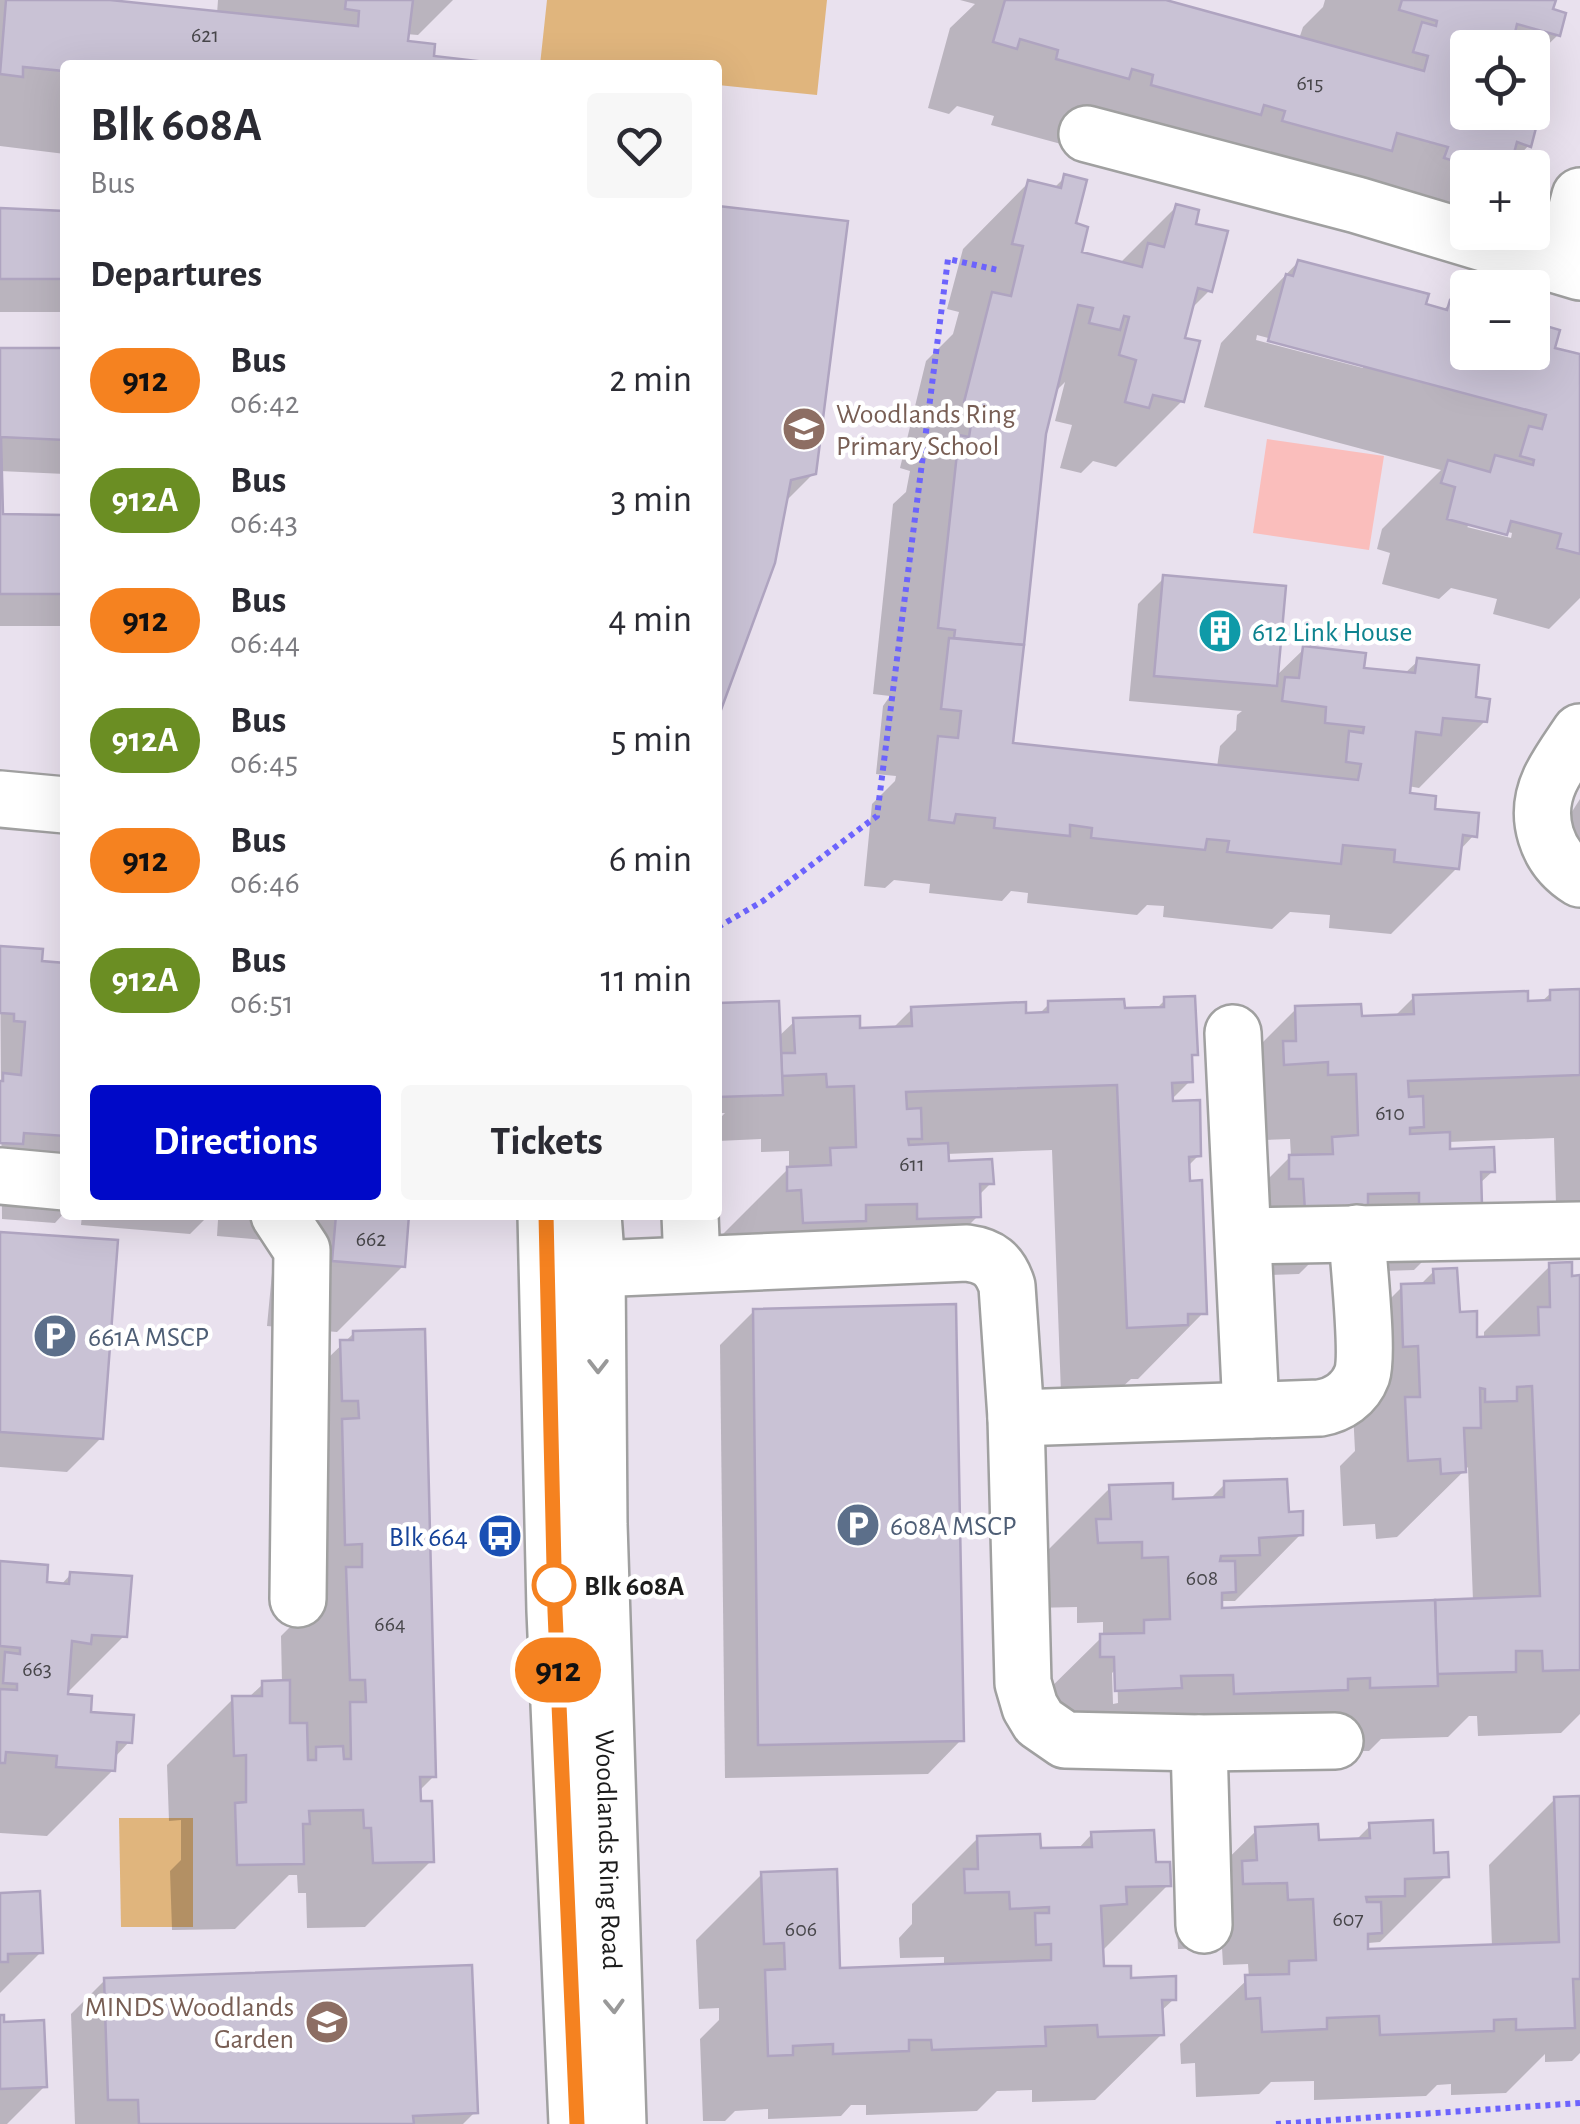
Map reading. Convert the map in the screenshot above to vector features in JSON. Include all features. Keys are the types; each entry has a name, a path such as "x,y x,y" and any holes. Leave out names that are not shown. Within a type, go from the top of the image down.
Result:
{"street":[{"path":"1087,134 1357,205 1571,269 1580,196"},
{"path":"1580,732 1549,782 1544,832 1552,854 1580,879"},
{"path":"0,799 60,805"},
{"path":"0,826 60,829"},
{"path":"1233,1033 1251,1410"},
{"path":"0,1176 60,1182"},
{"path":"282,1220 302,1250 298,1599"},
{"name":"Woodlands Ring Road","path":"551,1220 580,1251 598,1524 618,2124"},
{"path":"1244,1236 1580,1230"},
{"path":"1016,1418 1330,1406 1355,1388 1364,1364 1357,1233"},
{"path":"580,1251 691,1239 967,1253 992,1260 1007,1286 1016,1418 1023,1683 1039,1722 1065,1740 1334,1741"},
{"name":"Woodlands Ring Road","path":"577,2124 548,1349 580,1251"},
{"path":"1199,1743 1204,1925"}],"path":[{"path":"722,925 763,901 876,816 948,259 998,270"},
{"path":"1276,2124 1580,2102"}],"shaded area":[{"path":"547,0 827,0 817,95 722,85 722,60 541,60"},
{"path":"1267,439 1384,456 1369,550 1253,533"},
{"path":"119,1818 193,1818 193,1927 121,1927"}],"building":[{"path":"6,0 110,0 358,26 359,11 345,9 346,0 413,0 408,41 435,44 434,56 469,60 60,60 60,71 23,67 23,77 0,74"},
{"path":"1005,0 1166,0 1424,71 1428,56 1413,52 1422,22 1436,26 1437,21 1399,10 1402,0 1556,0 1553,9 1566,13 1560,36 1550,30 1517,24 1516,30 1450,30 1450,130 1535,130 1531,147 1517,142 1515,150 1450,150 1450,160 1444,158 1448,147 1397,133 1392,151 1282,121 1285,111 1264,105 1261,115 1151,85 1153,75 1132,69 1129,79 1056,59 1058,50 1020,39 1017,49 993,42"},
{"path":"1064,174 1087,180 1076,223 1088,227 1082,252 1142,267 1148,243 1164,247 1176,204 1199,210 1196,224 1228,231 1212,292 1198,288 1185,338 1200,341 1184,402 1153,395 1149,408 1125,402 1136,360 1119,355 1129,317 1124,316 1120,330 1089,323 1093,308 1078,305 1046,434 1024,645 954,638 955,630 938,628 959,435 969,437 974,405 964,402 992,292 1011,296 1023,246 1012,244 1028,180 1061,188"},
{"path":"722,206 848,221 816,474 791,480 775,563 722,707"},
{"path":"0,208 60,211 60,279 0,279"},
{"path":"1298,260 1429,294 1426,304 1447,310 1450,300 1450,370 1550,370 1550,327 1560,330 1555,348 1580,354 1580,554 1557,548 1561,534 1511,521 1507,535 1447,519 1455,487 1441,483 1448,460 1490,472 1495,455 1533,465 1534,460 1520,456 1529,426 1542,429 1546,415 1268,341 1286,274 1293,276"},
{"path":"0,348 60,348 60,440 1,437 3,514 60,515 60,594 0,594"},
{"name":"612 Link House","path":"1163,575 1286,586 1277,686 1154,676"},
{"path":"949,638 1024,645 1013,743 1358,780 1361,764 1346,762 1349,731 1363,733 1364,727 1325,723 1326,707 1282,701 1285,677 1299,678 1303,646 1366,653 1364,668 1415,673 1417,658 1479,665 1476,697 1490,699 1487,722 1443,718 1441,735 1416,732 1410,793 1436,796 1435,809 1479,813 1477,837 1463,835 1459,869 1394,862 1395,850 1343,845 1341,864 1227,852 1229,841 1207,839 1205,850 1091,838 1092,828 1070,825 1070,836 994,828 995,818 956,814 954,823 929,820 938,736 958,738 961,711 941,709"},
{"path":"0,946 43,949 42,961 60,963 60,1136 24,1133 23,1144 0,1143 0,1081 3,1073 21,1075 25,1022 14,1021 14,1014 0,1013"},
{"path":"1580,989 1580,1075 1408,1081 1409,1097 1423,1096 1424,1127 1410,1128 1410,1134 1450,1132 1450,1149 1494,1147 1495,1172 1481,1172 1482,1205 1419,1207 1419,1193 1368,1194 1368,1209 1305,1211 1303,1179 1289,1179 1289,1155 1333,1154 1332,1137 1358,1135 1356,1074 1328,1075 1328,1062 1284,1065 1283,1041 1296,1041 1295,1006 1361,1004 1362,1016 1414,1014 1413,995 1528,991 1528,1001 1550,1000 1550,990"},
{"path":"1195,996 1198,1055 1192,1055 1193,1082 1172,1083 1173,1101 1200,1100 1201,1156 1189,1157 1190,1181 1202,1180 1207,1314 1188,1314 1188,1325 1127,1328 1117,1085 906,1092 907,1109 921,1108 922,1139 908,1139 909,1145 948,1143 949,1161 992,1159 994,1184 980,1184 981,1217 917,1219 917,1204 866,1205 866,1221 803,1223 801,1190 787,1191 787,1167 831,1165 830,1148 856,1147 854,1086 827,1087 826,1074 782,1076 781,1053 795,1053 793,1018 860,1016 860,1028 912,1026 911,1007 1026,1002 1026,1013 1048,1012 1048,1001 1124,999 1125,1008 1164,1007 1164,997"},
{"path":"779,1001 783,1095 722,1097 722,1003"},
{"path":"336,1220 409,1220 405,1267 332,1261"},
{"name":"661A MSCP","path":"0,1232 118,1240 103,1439 0,1432"},
{"path":"1572,1262 1572,1276 1580,1275 1580,1670 1543,1671 1542,1651 1516,1651 1516,1672 1437,1674 1435,1600 1540,1596 1532,1386 1517,1387 1517,1401 1485,1402 1485,1389 1480,1388 1481,1428 1464,1428 1466,1472 1441,1474 1440,1459 1408,1461 1405,1397 1420,1397 1418,1346 1403,1347 1401,1284 1434,1283 1433,1269 1457,1268 1460,1312 1477,1311 1477,1337 1539,1335 1538,1307 1550,1307 1549,1263"},
{"name":"608A MSCP","path":"956,1304 964,1741 758,1745 753,1309"},
{"path":"425,1329 436,1777 420,1777 421,1801 432,1801 434,1862 373,1863 371,1828 364,1828 363,1810 309,1811 310,1824 303,1824 304,1864 237,1865 235,1803 246,1802 246,1755 234,1756 232,1696 262,1696 262,1681 290,1680 290,1723 307,1723 308,1760 316,1760 316,1747 343,1746 344,1759 351,1759 350,1702 366,1702 365,1680 350,1680 346,1567 362,1567 362,1544 345,1545 342,1419 359,1418 358,1401 342,1401 340,1340 353,1340 353,1331"},
{"path":"1287,1479 1289,1512 1303,1511 1303,1535 1259,1538 1260,1555 1221,1556 1220,1561 1235,1561 1236,1592 1222,1593 1222,1608 1435,1600 1438,1686 1370,1688 1370,1678 1348,1679 1348,1690 1234,1694 1233,1675 1181,1676 1182,1688 1115,1691 1114,1657 1100,1657 1100,1634 1144,1633 1144,1620 1170,1619 1168,1557 1142,1558 1142,1542 1098,1543 1096,1519 1111,1519 1109,1485 1173,1483 1173,1499 1224,1497 1224,1481"},
{"path":"0,1561 48,1565 47,1582 69,1584 70,1572 132,1576 127,1637 92,1635 91,1644 72,1641 68,1694 92,1696 91,1712 134,1715 132,1743 117,1742 115,1771 56,1767 57,1756 6,1752 5,1763 0,1763 0,1689 17,1690 17,1684 3,1683 5,1652 20,1654 20,1648 0,1646"},
{"path":"1580,1796 1580,1979 1573,1979 1575,2028 1516,2030 1516,2019 1494,2020 1494,2031 1380,2035 1379,2016 1327,2018 1327,2029 1262,2032 1260,1998 1246,1999 1245,1975 1289,1974 1289,1961 1316,1960 1313,1899 1288,1900 1287,1883 1243,1884 1242,1861 1257,1860 1255,1827 1318,1824 1319,1840 1370,1838 1369,1823 1433,1820 1434,1853 1448,1852 1449,1877 1405,1879 1405,1896 1366,1897 1367,1902 1381,1902 1382,1933 1368,1934 1368,1949 1559,1942 1554,1797"},
{"path":"1154,1830 1156,1862 1170,1862 1171,1886 1126,1887 1127,1904 1101,1906 1104,1966 1131,1966 1131,1978 1176,1976 1176,2000 1162,2000 1164,2035 1098,2037 1097,2025 1045,2027 1046,2046 932,2050 931,2040 909,2040 909,2051 833,2054 833,2044 793,2046 793,2055 768,2056 765,1970 785,1969 784,1943 764,1944 761,1872 837,1869 840,1968 1051,1960 1051,1944 1036,1945 1035,1913 1049,1913 1049,1907 1010,1909 1009,1892 965,1893 964,1869 978,1869 977,1836 1040,1834 1041,1848 1092,1847 1091,1832"},
{"path":"40,1891 43,1953 8,1954 8,1962 0,1962 0,1893"},
{"name":"MINDS Woodlands Garden","path":"472,1965 478,2113 413,2116 414,2124 139,2124 138,2100 108,2100 104,1978"},
{"path":"0,2015 4,2015 4,2022 44,2020 47,2087 0,2089"}],"bus line":[{"name":"912","path":"546,1220 555,1611 577,2124"}],"place":[{"name":"Woodlands Ring Primary School","path":"804,429"},
{"name":"612 Link House","path":"1220,631"},
{"name":"661A MSCP","path":"55,1336"},
{"name":"608A MSCP","path":"858,1525"},
{"name":"Blk 664","path":"500,1536"},
{"name":"Blk 608A","path":"554,1585"},
{"name":"MINDS Woodlands Garden","path":"327,2022"}]}
